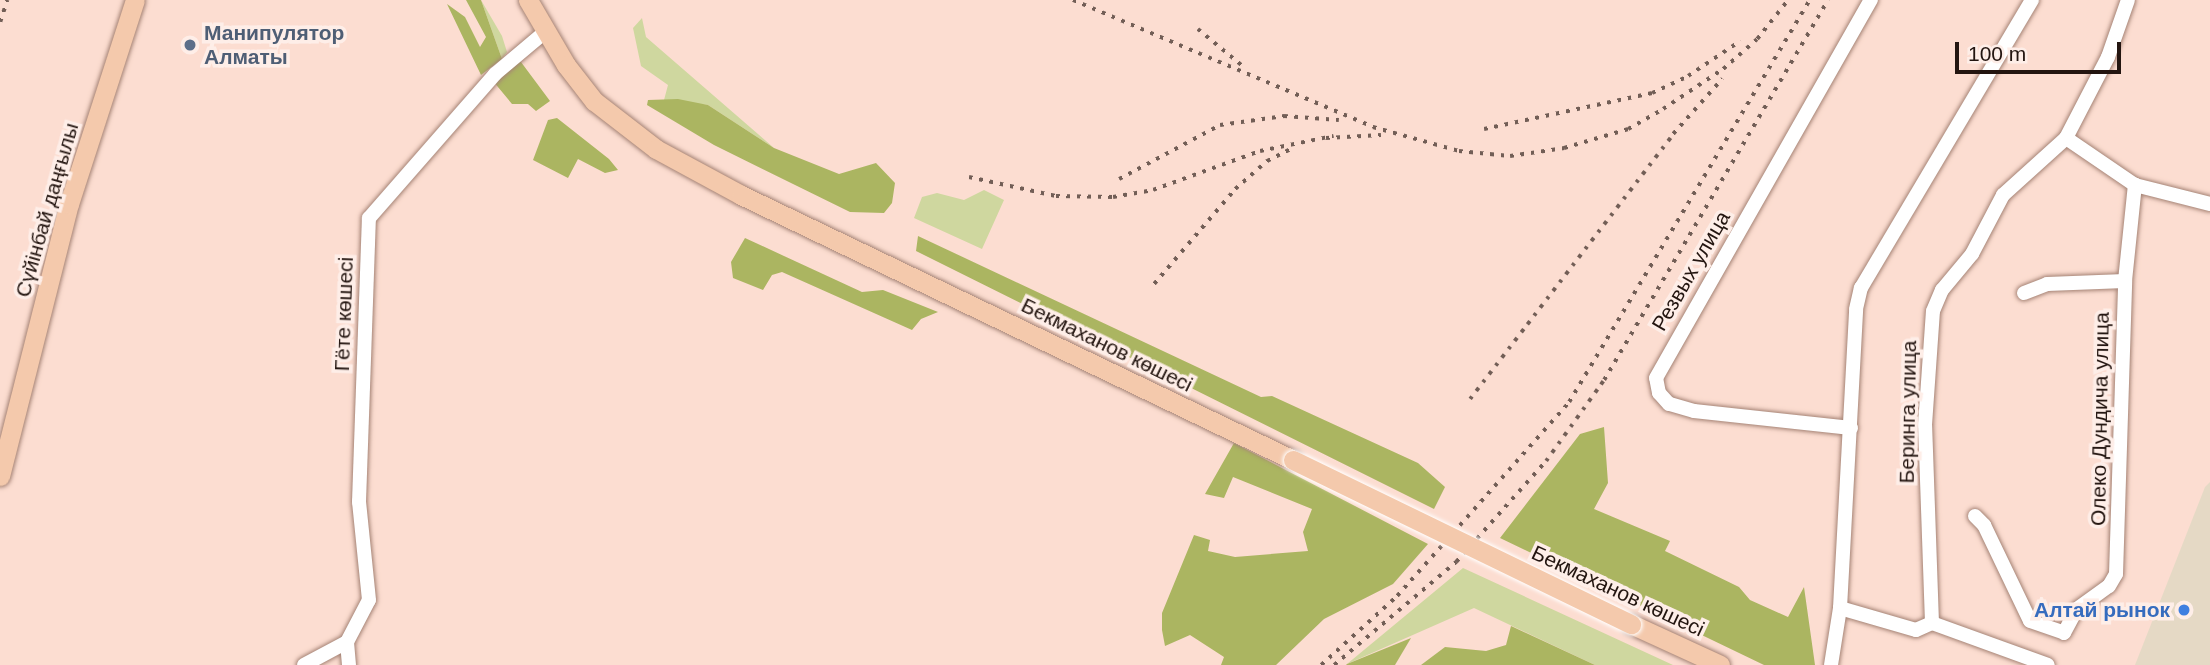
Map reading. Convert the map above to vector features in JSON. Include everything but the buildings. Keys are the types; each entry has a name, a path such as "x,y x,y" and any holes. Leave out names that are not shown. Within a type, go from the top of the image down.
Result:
{"main road":[{"name":"Сүйінбай даңғылы","path":"0,476 69,204 135,0"},
{"name":"Бекмаханов көшесі","path":"528,0 546,32 594,101 656,149 741,195 1720,665"}],"street":[{"name":"Резвых улица","path":"1852,428 1694,411 1669,404 1659,393 1656,378 1871,0"},
{"path":"1831,665 1840,608 1852,428 1856,309 1861,288 2032,0"},
{"name":"Беринга улица","path":"1931,623 1925,425 1933,311 1942,290 1972,254 2003,195 2066,138 2108,57 2128,0"},
{"name":"Гёте көшесі","path":"347,642 369,600 359,502 369,218 495,74 546,32"},
{"path":"2066,138 2135,185 2210,204"},
{"name":"Олеко Дундича улица","path":"1976,516 1984,525 2024,615 2064,633 2077,609 2109,586 2116,574 2125,281 2135,185"},
{"path":"2024,293 2048,284 2125,281"},
{"path":"1840,608 1916,630 1931,623 2048,665"},
{"path":"304,665 347,642 349,665"}],"shaded area":[{"name":"Алтай рынок","path":"2210,482 2210,665 2135,665 2205,487"}],"green space":[{"path":"466,0 481,0 502,59 481,75 447,4 465,17 480,47 486,37"},
{"path":"481,0 502,36 507,52 502,59"},
{"path":"642,18 646,37 774,148 708,105 664,100 668,85 641,66 633,28"},
{"path":"518,58 550,101 536,111 528,104 512,104 493,81"},
{"path":"678,99 708,105 774,148 839,174 876,163 895,183 892,203 884,213 850,212 714,145 647,105 648,100"},
{"path":"557,118 609,159 618,170 605,173 578,159 568,178 533,160 548,120"},
{"path":"984,190 1004,200 982,249 914,218 922,197 937,193 964,200"},
{"path":"918,236 1261,397 1272,396 1418,463 1445,487 1434,509 916,251"},
{"path":"745,238 862,292 883,290 938,312 921,319 912,330 782,272 772,275 763,290 733,278 731,262"},
{"path":"1604,427 1608,483 1594,509 1670,541 1665,551 1739,587 1750,600 1788,617 1804,587 1815,665 1764,665 1500,538 1580,434"},
{"path":"1234,443 1428,544 1393,584 1324,619 1276,665 1221,665 1224,657 1190,635 1165,646 1162,613 1194,535 1210,540 1208,551 1235,557 1308,551 1303,532 1312,509 1233,477 1224,498 1205,494"},
{"path":"1463,568 1673,665 1595,665 1474,608 1347,664"},
{"path":"1511,626 1595,665 1421,665 1445,647 1486,651 1506,645"},
{"path":"1411,638 1395,665 1346,665 1347,664"}],"railway":[{"path":"0,22 7,0"},
{"path":"1073,0 1373,127 1459,151 1510,156 1564,148 1628,129 1723,69 1757,39 1788,0"},
{"path":"1321,665 1397,596 1569,402 1810,0"},
{"path":"1334,665 1456,562 1546,461 1604,380 1828,0"},
{"path":"1198,29 1244,67"},
{"path":"1484,129 1652,93 1688,76 1740,41"},
{"path":"1470,399 1673,134 1722,79"},
{"path":"1119,179 1220,125 1284,116 1339,120"},
{"path":"1326,138 1381,135"},
{"path":"969,177 1056,196 1113,197 1153,190 1260,151 1333,136"},
{"path":"1154,284 1235,189 1267,161 1289,150"}],"place":[{"name":"Манипулятор Алматы","path":"190,45"},
{"name":"Алтай рынок","path":"2184,610"}]}
